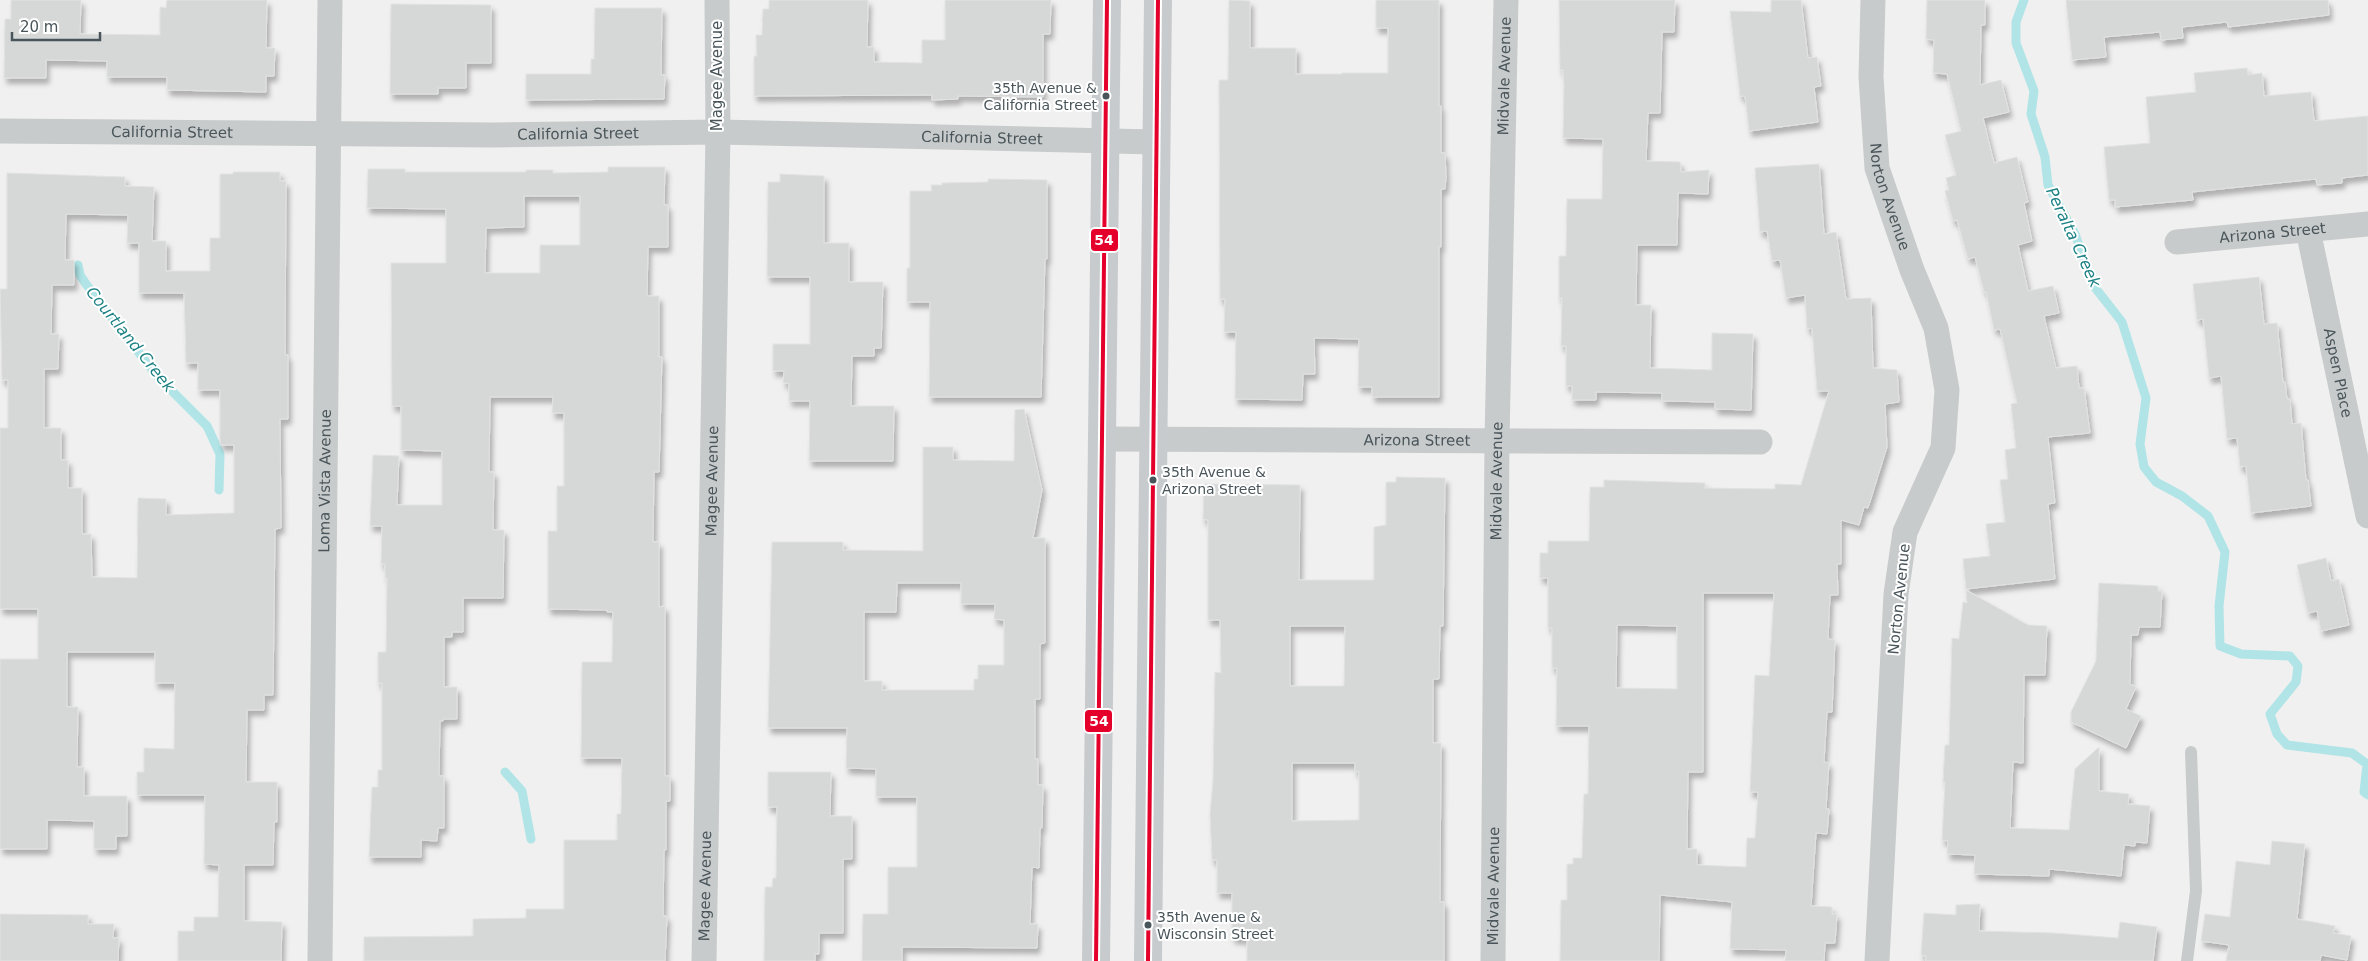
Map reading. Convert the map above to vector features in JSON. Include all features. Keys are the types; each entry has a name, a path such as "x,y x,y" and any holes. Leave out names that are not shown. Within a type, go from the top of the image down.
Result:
{"main road":[{"path":"1096,961 1107,0"},
{"path":"1148,961 1158,0"}],"street":[{"name":"Loma Vista Avenue","path":"320,961 330,0"},
{"name":"Magee Avenue","path":"704,961 718,132 717,0"},
{"name":"Midvale Avenue","path":"1493,961 1497,441 1506,0"},
{"name":"Norton Avenue","path":"1873,0 1871,77 1876,168 1912,270 1936,328 1947,390 1943,448 1905,532 1896,594 1877,961"},
{"name":"California Street","path":"0,131 328,132 493,135 718,132 1156,142"},
{"name":"Arizona Street","path":"2177,242 2368,224"},
{"name":"Aspen Place","path":"2308,230 2368,516"},
{"name":"Arizona Street","path":"1103,439 1760,442"}],"lane":[{"path":"2187,961 2196,891 2191,752"}],"building":[{"path":"11,0 81,0 80,34 160,35 160,7 166,8 167,0 267,0 266,48 275,48 274,76 266,76 266,92 167,90 167,77 107,77 107,61 46,60 46,78 4,78 5,19 11,19"},
{"path":"769,0 868,0 867,47 874,47 874,62 922,63 922,40 945,40 945,0 1051,0 1050,34 1043,34 1043,97 958,96 958,99 932,100 932,95 754,96 754,56 757,56 756,35 762,35 763,9 769,9"},
{"path":"1229,0 1250,1 1250,48 1296,48 1296,74 1342,74 1388,73 1388,28 1376,28 1376,0 1439,0 1439,106 1441,106 1441,153 1445,153 1446,177 1445,189 1441,189 1441,247 1439,247 1439,397 1372,397 1372,387 1358,387 1359,339 1314,338 1315,374 1303,374 1302,400 1235,399 1236,332 1224,332 1225,299 1220,299 1219,80 1228,80"},
{"path":"1559,0 1675,0 1674,32 1662,32 1660,113 1648,113 1646,161 1680,162 1681,172 1709,170 1708,194 1678,193 1677,245 1637,245 1636,305 1651,305 1650,368 1712,370 1712,333 1753,334 1751,410 1715,409 1715,402 1662,401 1662,393 1596,392 1596,400 1572,400 1572,386 1566,386 1566,346 1561,346 1562,298 1559,298 1559,256 1566,256 1567,199 1602,199 1603,139 1563,138 1564,85 1563,70 1560,70"},
{"path":"1771,0 1801,0 1808,58 1817,57 1821,86 1814,87 1818,122 1749,131 1745,96 1740,96 1730,11 1771,12"},
{"path":"1927,0 1985,0 1985,25 1981,25 1980,85 2001,80 2009,112 1983,118 1994,163 2017,157 2028,202 2024,203 2032,241 2018,245 2028,291 2053,286 2059,313 2044,316 2056,368 2077,366 2079,388 2084,388 2090,433 2048,437 2055,503 2048,504 2055,579 1966,589 1963,559 1990,556 1986,524 2005,522 2000,480 2008,479 2005,450 2016,448 2011,404 2017,403 2000,329 1994,330 1986,292 1984,292 1975,257 1968,259 1957,220 1953,221 1945,191 1949,190 1946,178 1956,175 1945,135 1961,131 1947,74 1933,73 1934,40 1926,39"},
{"path":"2066,0 2328,0 2329,15 2228,27 2227,22 2182,27 2183,38 2161,40 2160,32 2104,37 2106,57 2072,60"},
{"path":"391,4 491,5 491,63 466,63 466,88 438,88 438,94 390,94"},
{"path":"595,8 662,8 661,75 665,75 664,99 526,100 526,74 591,74 591,59 594,59"},
{"path":"2247,68 2248,75 2262,73 2264,96 2311,92 2314,121 2368,116 2368,175 2342,178 2342,183 2317,185 2316,179 2192,192 2193,200 2115,207 2115,200 2109,200 2104,147 2150,143 2146,97 2196,92 2194,73"},
{"path":"1819,164 1824,234 1836,232 1846,299 1871,298 1873,368 1897,370 1899,402 1885,404 1887,447 1868,508 1864,507 1859,525 1841,520 1841,564 1837,564 1838,595 1830,595 1828,639 1835,640 1832,712 1827,712 1824,762 1829,763 1826,809 1829,809 1827,834 1816,833 1811,906 1832,907 1832,914 1837,914 1835,943 1825,943 1824,961 1785,961 1786,950 1730,949 1732,902 1660,895 1659,961 1560,961 1561,900 1567,900 1567,864 1573,864 1573,858 1582,858 1584,794 1588,794 1589,726 1556,726 1557,668 1552,668 1552,628 1548,628 1548,578 1540,578 1540,553 1548,553 1548,541 1589,541 1590,487 1604,487 1604,480 1705,483 1705,488 1775,489 1775,484 1801,485 1829,391 1817,391 1812,328 1807,329 1805,295 1786,298 1780,260 1772,261 1767,231 1760,232 1755,168","holes":["1703,593 1774,593 1769,676 1755,675 1750,792 1758,792 1755,838 1747,838 1746,867 1697,865 1697,849 1687,849 1688,772 1703,772","1617,625 1677,626 1677,689 1616,688"]},
{"path":"608,167 665,167 664,205 668,205 668,247 648,247 647,296 659,296 659,357 662,357 659,472 654,472 653,542 659,542 659,607 665,606 665,776 670,776 670,801 666,801 666,850 664,850 663,916 667,916 665,961 364,961 364,937 473,936 473,919 526,918 526,909 564,909 564,840 617,840 617,814 621,814 622,758 581,758 582,662 612,662 613,612 607,612 607,610 548,609 548,531 557,531 557,486 564,486 564,413 552,413 553,397 490,397 489,472 494,472 493,530 504,530 503,598 463,598 463,632 452,632 452,637 444,637 444,687 457,687 457,719 443,719 443,721 440,721 439,776 444,776 444,828 438,828 437,841 421,840 421,857 369,857 372,787 378,787 378,770 382,770 382,683 378,683 378,652 386,652 387,578 385,578 385,564 381,564 382,526 370,526 373,455 399,456 397,505 442,505 442,451 401,450 401,406 392,406 391,263 446,263 446,209 367,208 368,169 405,169 405,172 526,172 526,170 553,170 553,173 608,172","holes":["524,196 580,196 580,245 540,245 540,273 485,273 486,228 524,227"]},
{"path":"233,172 280,172 280,181 286,181 285,355 288,355 288,419 280,419 281,528 275,529 273,695 264,695 264,710 247,710 246,782 277,782 277,822 274,822 273,865 244,865 244,921 282,922 281,961 178,961 178,931 194,931 194,917 218,917 219,865 204,864 205,795 137,795 137,772 144,772 144,748 174,749 175,683 155,683 155,652 67,652 67,707 78,707 77,767 84,767 84,796 127,796 127,836 116,836 116,849 94,849 94,821 47,820 47,849 0,849 0,659 38,659 38,609 0,609 0,428 8,428 8,380 2,380 0,289 7,289 7,173 125,177 125,186 154,187 152,241 166,241 166,271 210,271 210,238 220,238 220,174 233,174","holes":["66,214 128,215 127,243 139,243 139,293 184,293 186,363 198,363 198,390 220,390 220,445 234,445 234,513 166,515 166,499 138,498 137,578 92,577 91,534 82,534 82,488 68,488 68,460 61,460 61,428 44,428 44,369 58,369 59,334 51,334 52,285 74,285 74,260 65,260"]},
{"path":"780,174 824,176 824,243 849,243 849,282 883,282 881,348 874,348 874,356 852,356 851,406 894,406 893,461 809,461 810,401 789,401 789,383 783,383 784,371 773,371 773,344 810,344 810,277 767,277 768,182 780,182"},
{"path":"988,179 1047,180 1047,259 1045,259 1041,397 929,397 930,302 907,302 907,268 910,268 910,191 932,191 931,185 988,182"},
{"path":"2259,277 2264,324 2277,323 2283,382 2285,382 2287,399 2290,399 2292,424 2301,423 2306,480 2308,480 2311,506 2251,513 2246,466 2240,467 2237,438 2227,439 2221,376 2209,378 2203,319 2197,320 2193,284"},
{"path":"1024,409 1042,490 1033,538 1045,538 1045,643 1040,644 1040,699 1035,699 1035,759 1038,759 1038,785 1043,785 1042,828 1040,828 1039,868 1032,867 1030,924 1038,924 1037,948 902,947 902,961 862,961 863,914 888,914 888,867 917,867 917,797 876,797 876,769 846,768 847,728 768,728 772,542 843,542 843,550 923,551 923,447 953,447 953,460 1014,461 1015,410","holes":["897,583 961,583 961,604 995,604 994,619 1004,620 1004,665 978,665 978,679 974,679 974,690 882,690 882,681 864,681 864,612 896,612"]},
{"path":"1396,477 1445,478 1443,626 1440,626 1439,679 1433,679 1433,743 1441,743 1440,902 1444,902 1444,961 1247,961 1247,939 1232,938 1232,893 1217,893 1217,860 1212,860 1210,814 1213,781 1215,672 1221,673 1220,620 1208,620 1208,520 1203,519 1204,484 1300,485 1299,580 1374,580 1374,527 1386,525 1386,482 1396,482","holes":["1290,626 1345,626 1344,686 1290,686","1292,763 1355,763 1355,772 1359,771 1359,820 1292,821"]},
{"path":"2326,558 2331,581 2339,579 2349,625 2321,631 2317,611 2308,613 2297,565"},
{"path":"2099,583 2158,586 2158,591 2162,591 2160,627 2139,627 2138,635 2131,635 2130,684 2136,687 2126,709 2141,716 2126,748 2071,722 2071,712 2096,661"},
{"path":"1966,590 2028,625 2047,626 2045,675 2024,675 2023,763 2013,762 2010,828 2069,830 2075,769 2099,747 2099,791 2129,794 2128,804 2150,806 2147,843 2135,842 2135,846 2124,845 2121,876 2049,869 2049,876 1974,874 1975,855 1947,854 1948,841 1942,840 1945,782 1943,782 1945,745 1949,745 1952,638 1959,639 1963,602 1967,603"},
{"path":"768,772 831,772 830,816 852,816 852,859 843,859 843,933 819,933 819,954 815,954 815,961 764,961 765,887 772,887 773,878 776,878 777,807 768,807"},
{"path":"2272,841 2305,844 2297,919 2335,926 2333,933 2351,936 2347,960 2321,955 2320,961 2226,961 2229,945 2201,941 2205,914 2230,917 2236,861 2270,865"},
{"path":"1980,904 1979,931 2054,933 2118,938 2120,922 2157,927 2153,961 1926,961 1926,956 1921,955 1924,913 1956,915 1956,905"},
{"path":"0,914 88,915 88,924 114,924 113,938 119,938 118,961 0,961"}],"waterway":[{"name":"Peralta Creek","path":"2024,0 2016,22 2016,43 2034,91 2031,114 2045,157 2048,185 2075,234 2093,285 2122,322 2146,398 2140,444 2144,467 2156,482 2182,496 2208,516 2225,552 2219,606 2220,646 2241,654 2290,656 2298,666 2296,682 2270,714 2277,734 2287,745 2352,753 2367,764 2364,792 2368,795"},
{"name":"Courtland Creek","path":"78,265 80,275 86,284 157,376 207,426 220,454 219,490"},
{"name":"Courtland Creek","path":"505,772 522,791 531,839"}],"transit line":[{"name":"54","path":"1096,961 1107,0"},
{"name":"54","path":"1148,961 1158,0"}],"place":[{"name":"35th Avenue & California Street","path":"1106,96"},
{"name":"35th Avenue & Arizona Street","path":"1153,480"},
{"name":"35th Avenue & Wisconsin Street","path":"1148,925"}]}
